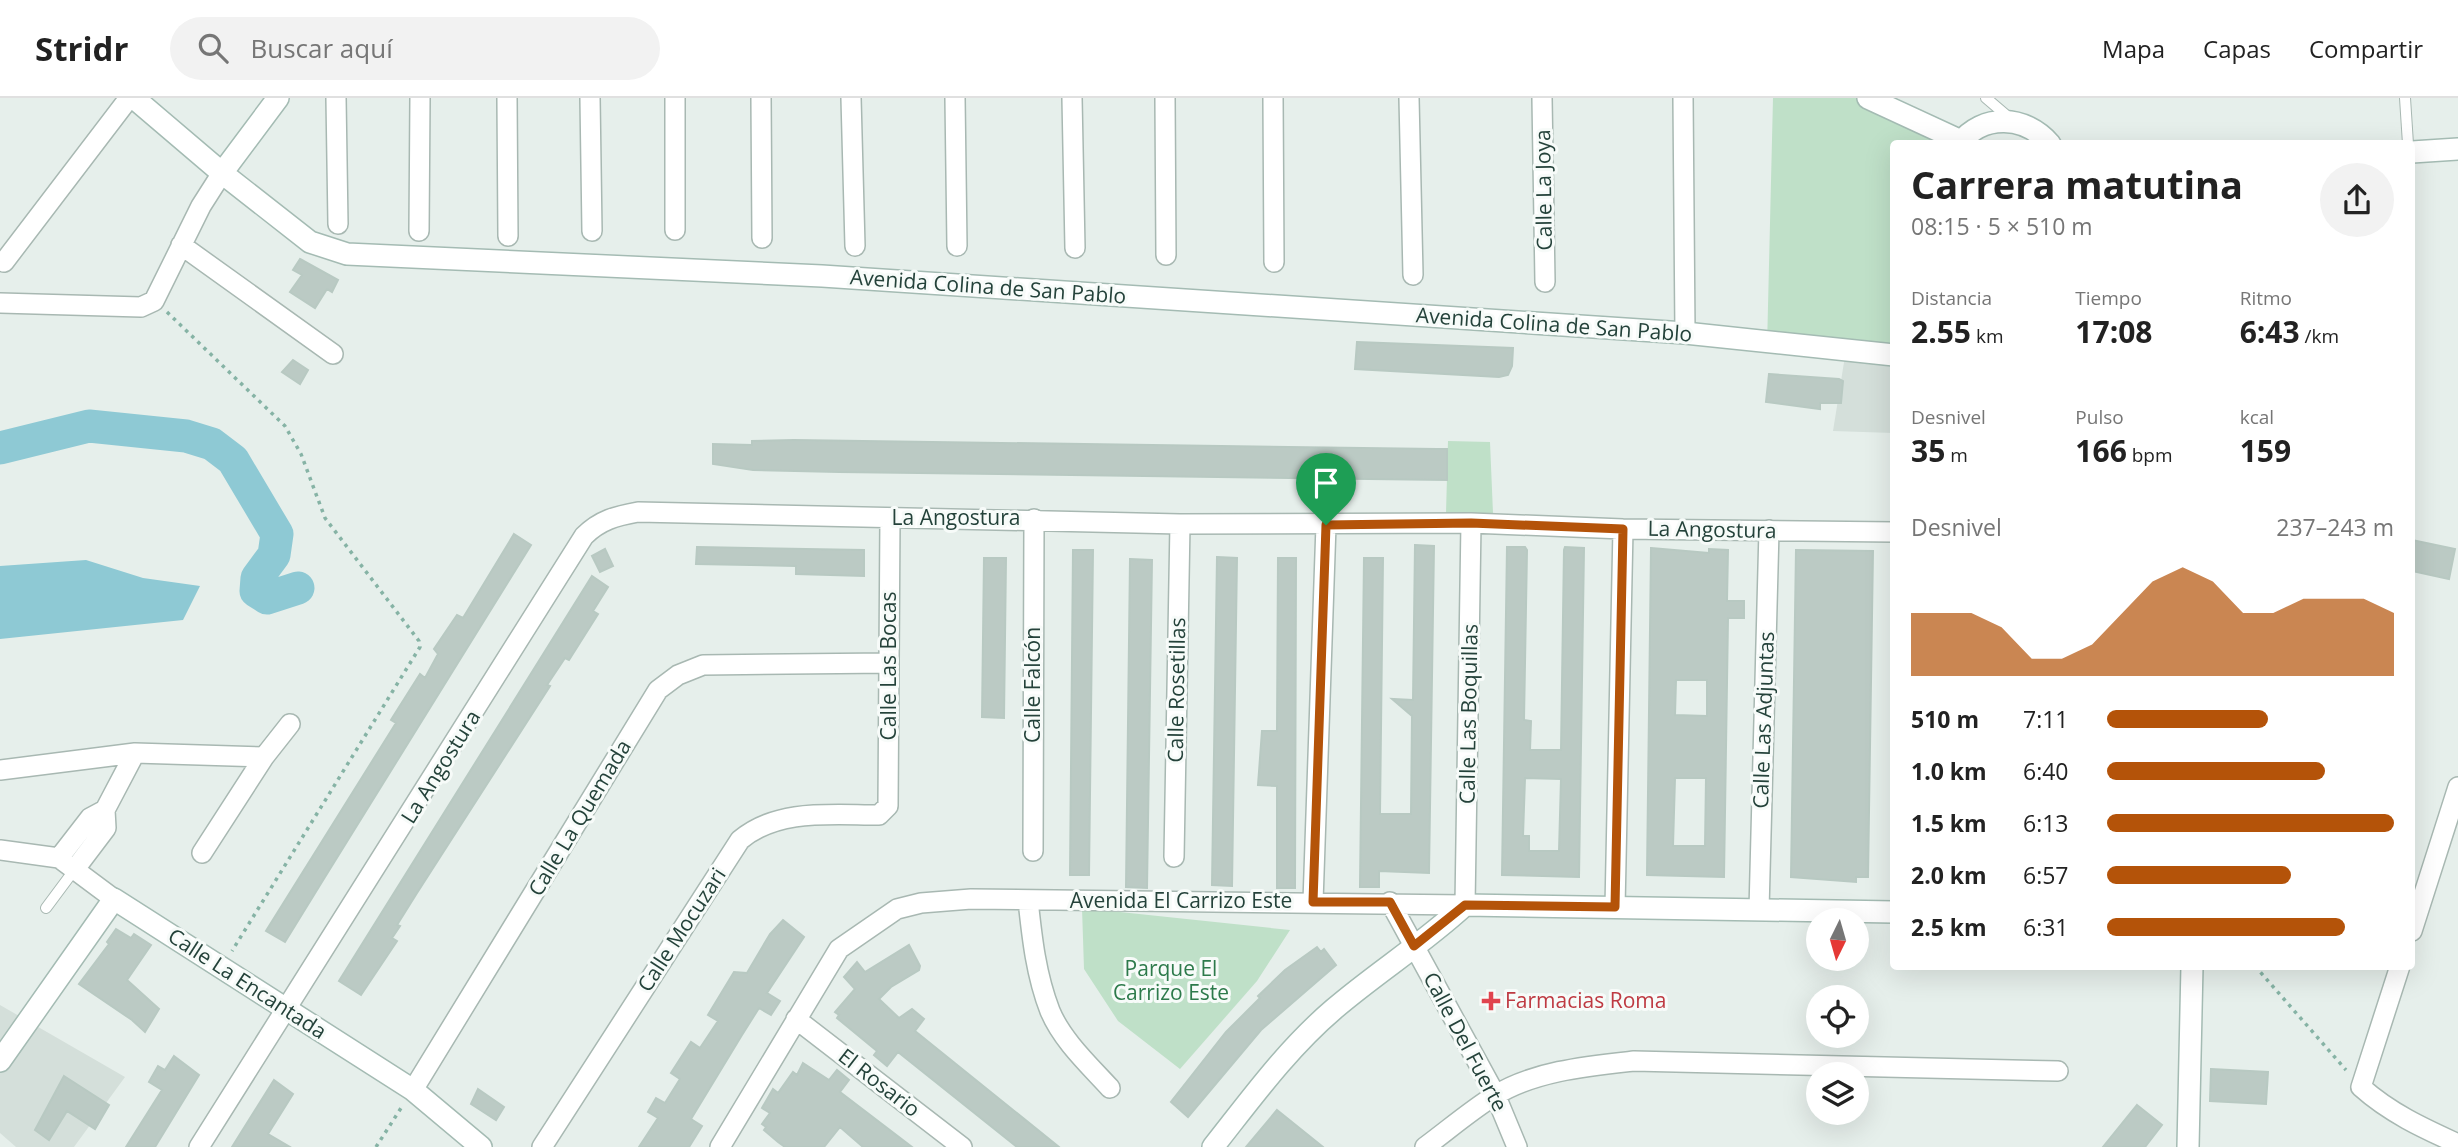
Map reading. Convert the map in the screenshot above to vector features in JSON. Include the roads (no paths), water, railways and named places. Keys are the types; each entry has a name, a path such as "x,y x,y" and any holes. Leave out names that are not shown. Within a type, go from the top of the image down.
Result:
{"street":[{"name":"Avenida Colina de San Pablo","path":"132,98 310,242 347,254 821,276 1685,333 1890,355"},
{"path":"4,262 132,98"},
{"path":"0,303 141,307 154,301 181,245 222,173 278,98"},
{"path":"335,98 338,224"},
{"path":"419,231 420,98"},
{"path":"507,98 508,236"},
{"path":"590,98 592,231"},
{"path":"675,98 675,230"},
{"path":"761,98 762,238"},
{"path":"851,98 855,246"},
{"path":"955,98 957,246"},
{"path":"1072,98 1076,248"},
{"path":"1165,98 1166,255"},
{"path":"1273,98 1274,261"},
{"path":"1409,98 1413,275"},
{"name":"Calle La Joya","path":"1542,98 1545,282"},
{"path":"1683,98 1685,333"},
{"path":"1873,99 1956,140"},
{"path":"1963,140 1985,124 2013,121 2032,127 2046,140"},
{"path":"2415,152 2458,149"},
{"path":"181,245 332,354"},
{"name":"La Angostura","path":"199,1147 584,536 596,523 638,512 1180,524 1471,523 1623,529 1890,532"},
{"name":"Calle Las Bocas","path":"884,812 888,806 890,518"},
{"name":"Calle Falcón","path":"1033,851 1034,519"},
{"name":"Calle Las Boquillas","path":"1465,905 1471,523"},
{"name":"Calle Rosetillas","path":"1174,857 1180,524"},
{"path":"1313,902 1326,525"},
{"path":"1615,907 1623,529"},
{"name":"Calle Las Adjuntas","path":"1759,910 1769,530"},
{"name":"Calle La Quemada","path":"412,1090 658,690 678,675 703,665 889,663"},
{"path":"202,853 264,757 290,724"},
{"path":"0,769 135,753 264,757"},
{"path":"67,864 90,818 105,810 135,753"},
{"path":"2415,922 2458,788"},
{"name":"Calle Mocuzari","path":"542,1147 740,840 753,829 792,816 884,812"},
{"name":"Calle La Encantada","path":"0,850 67,864 114,899 412,1090 481,1147"},
{"path":"0,1061 114,899"},
{"path":"1028,900 1035,963 1051,1013 1076,1051 1110,1088"},
{"name":"Avenida El Carrizo Este","path":"722,1146 839,949 867,927 897,909 946,901 1028,900 1390,902 1890,912"},
{"name":"Calle Del Fuerte","path":"1390,902 1495,1094 1517,1147"},
{"path":"1213,1147 1288,1053 1332,1011 1465,905"},
{"path":"2188,1147 2194,970"},
{"path":"2399,970 2361,1087 2382,1105 2405,1119 2458,1144"},
{"name":"El Rosario","path":"796,1019 962,1147"},
{"path":"1425,1147 1495,1094 1544,1076 1584,1066 1634,1061 2058,1070"}],"lane":[{"path":"1986,98 2013,121"},
{"path":"2405,98 2408,140"},
{"path":"46,908 67,864"}],"water":[{"path":"86,560 143,578 200,586 183,620 0,639 0,566"}],"waterway":[{"path":"0,448 89,426 186,436 212,444 233,460 277,534 274,555 257,578 256,591 267,598 298,588"}],"place":[{"name":"Farmacias Roma","path":"1491,1001"}],"park label":[{"name":"Parque El Carrizo Este","path":"1171,981"}]}
